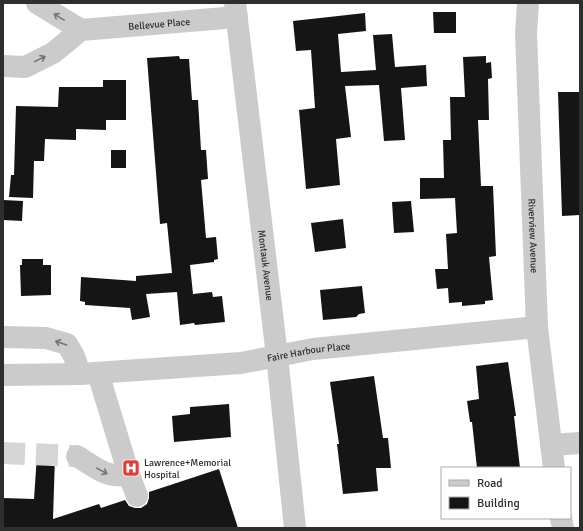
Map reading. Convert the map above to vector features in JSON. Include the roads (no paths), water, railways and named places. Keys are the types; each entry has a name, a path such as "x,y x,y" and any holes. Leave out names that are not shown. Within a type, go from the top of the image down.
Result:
{"street":[{"path":"3,66 25,67 53,53 81,30 37,3"},
{"name":"Riverview Avenue","path":"528,3 526,33 537,327 554,467"},
{"name":"Bellevue Place","path":"81,30 236,10"},
{"name":"Montauk Avenue","path":"236,10 296,528"},
{"name":"Faire Harbour Place","path":"3,375 89,374 241,363 313,349 537,327"},
{"path":"3,338 46,338 67,344 74,356 89,374 137,496"},
{"path":"551,445 580,443"},
{"path":"77,456 107,474 116,477 129,476"}],"tunnel":[{"path":"3,453 77,456"}],"place":[{"name":"Lawrence+Memorial Hospital","path":"131,468"}]}
